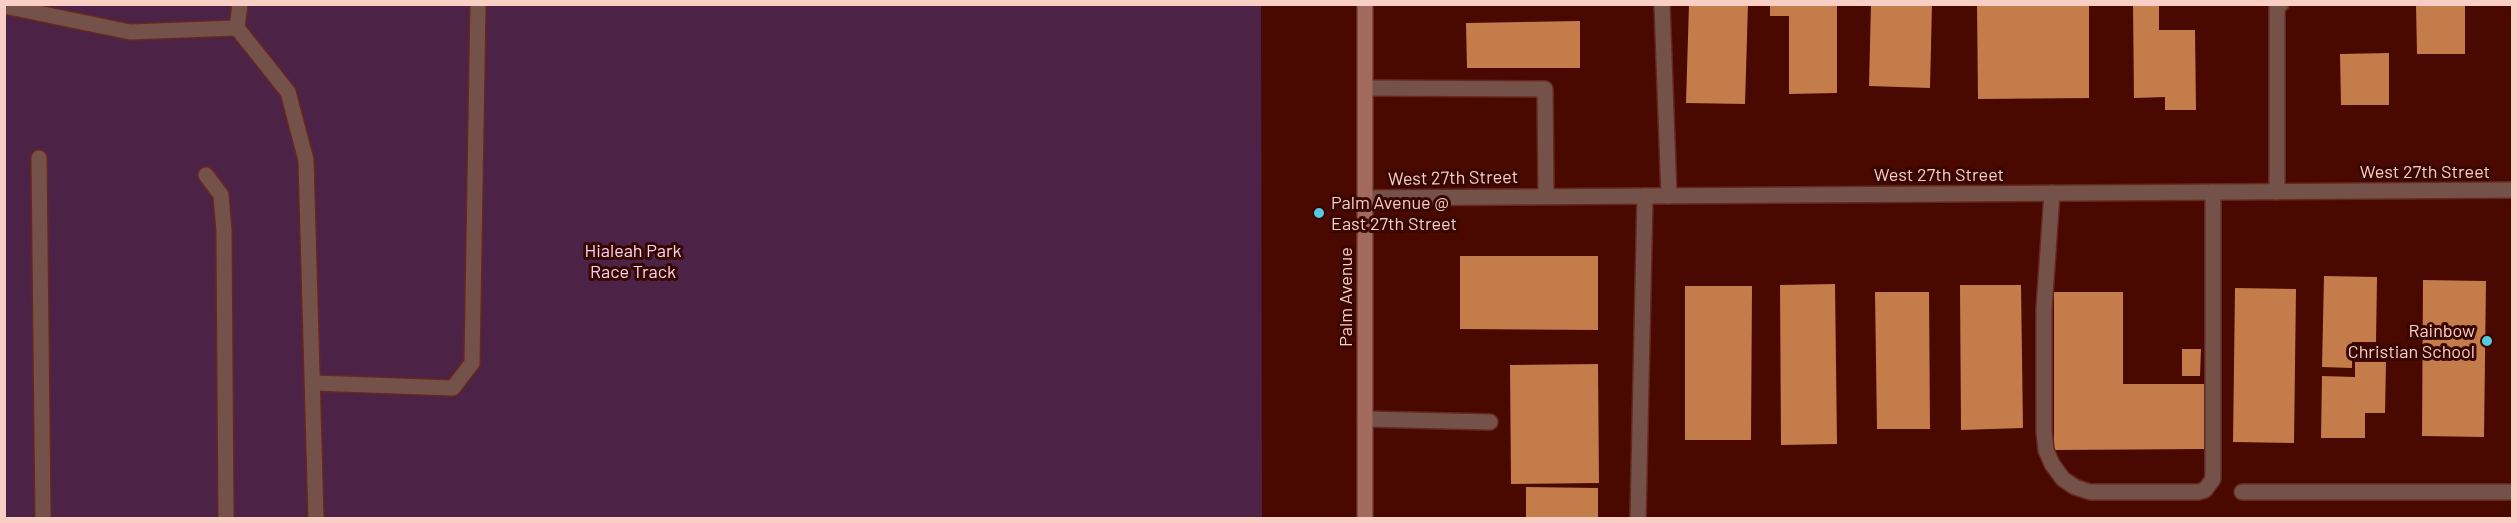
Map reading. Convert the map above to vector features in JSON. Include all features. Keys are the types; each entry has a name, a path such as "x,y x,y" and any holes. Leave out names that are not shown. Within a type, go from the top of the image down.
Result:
{"main road":[{"name":"Palm Avenue","path":"1365,4 1365,519"}],"street":[{"path":"240,4 237,28 288,92 306,160 316,519"},
{"path":"314,383 453,388 472,363 478,4"},
{"path":"1662,4 1669,196"},
{"path":"2277,192 2277,8 2281,4"},
{"path":"4,6 130,32 237,28"},
{"path":"1365,88 1545,89 1546,196"},
{"path":"39,158 43,519"},
{"path":"206,175 221,195 224,231 226,519"},
{"name":"West 27th Street","path":"1366,198 2512,190"},
{"path":"2052,193 2044,309 2044,430 2046,450 2052,464 2063,479 2075,487 2090,492 2198,492 2205,490 2213,479 2213,192"},
{"path":"1638,519 1645,196"},
{"path":"1365,419 1490,422"},
{"path":"2242,492 2512,492"}],"green space":[{"name":"Hialeah Park Race Track","path":"4,5 1261,5 1262,518 5,518"}],"building":[{"path":"1689,4 1748,4 1745,104 1686,103"},
{"path":"1770,4 1837,4 1837,93 1789,94 1789,16 1770,16"},
{"path":"1871,4 1932,4 1930,88 1869,86"},
{"path":"1977,4 2089,4 2089,98 1978,99"},
{"path":"2416,4 2465,4 2465,54 2417,54"},
{"path":"2133,5 2159,5 2159,30 2195,30 2196,110 2165,110 2165,97 2134,98"},
{"path":"1580,21 1580,68 1467,68 1466,23"},
{"path":"2389,53 2389,105 2341,105 2340,54"},
{"path":"1460,256 1598,256 1598,330 1460,329"},
{"path":"2324,276 2377,277 2376,342 2352,342 2352,368 2322,367"},
{"path":"2423,280 2486,281 2484,437 2422,436"},
{"path":"1835,284 1837,444 1781,445 1780,285"},
{"path":"1960,285 2021,285 2023,428 1961,430"},
{"path":"1685,286 1752,286 1751,440 1685,440"},
{"path":"2235,288 2296,289 2294,443 2233,442"},
{"path":"1875,292 1929,292 1930,429 1877,429"},
{"path":"2054,292 2123,292 2123,384 2206,384 2206,449 2054,450"},
{"path":"2182,349 2201,349 2200,376 2182,376"},
{"path":"2355,362 2386,362 2385,413 2365,413 2365,438 2321,438 2322,376 2355,377"},
{"path":"1598,364 1599,483 1511,484 1510,365"},
{"path":"1526,487 1598,488 1598,518 1526,518"}],"place":[{"name":"Palm Avenue @ East 27th Street","path":"1319,213"},
{"name":"Rainbow Christian School","path":"2487,341"}]}
